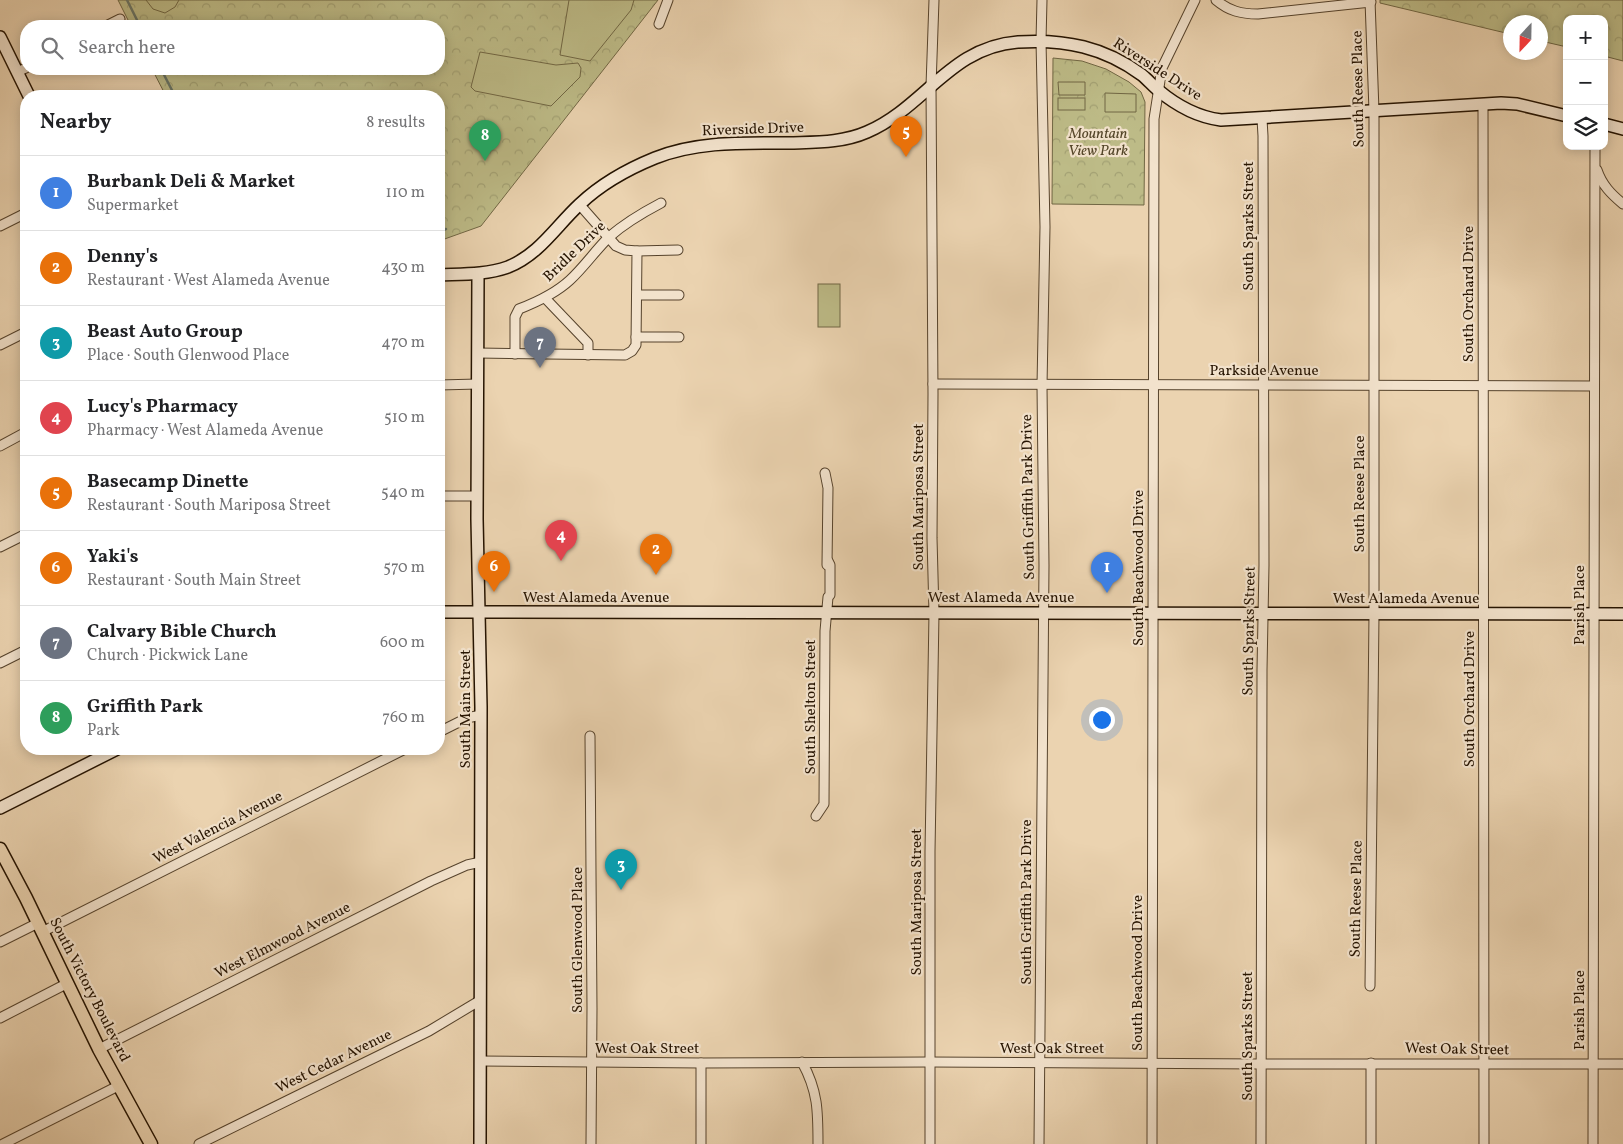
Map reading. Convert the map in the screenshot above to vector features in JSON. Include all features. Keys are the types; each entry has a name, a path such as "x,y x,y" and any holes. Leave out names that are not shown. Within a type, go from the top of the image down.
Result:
{"main road":[{"path":"1,40 20,67"},
{"name":"Riverside Drive","path":"445,275 478,274 508,266 534,252 579,204 632,169 674,152 711,144 822,142 856,136 892,119 960,62 991,47 1018,42 1069,43 1096,50 1128,66 1188,111 1200,116 1221,120 1501,103 1517,104 1563,115"},
{"path":"23,75 27,90"},
{"path":"1608,125 1623,129"},
{"name":"South Main Street","path":"478,274 477,496 481,715 480,1144"},
{"name":"West Alameda Avenue","path":"445,612 1623,614"},
{"path":"0,808 105,755"},
{"name":"South Victory Boulevard","path":"0,849 100,1049 151,1144"}],"street":[{"path":"659,24 668,0"},
{"name":"South Mariposa Street","path":"930,1144 930,852 934,613 932,538 932,86 934,0"},
{"name":"South Griffith Park Drive","path":"1040,1144 1043,614 1042,386 1045,227 1041,42 1042,0"},
{"name":"South Beachwood Drive","path":"1152,1144 1154,119 1162,68 1195,0"},
{"path":"1216,0 1226,8 1241,14 1258,14 1370,1"},
{"name":"South Reese Place","path":"1370,1 1374,111 1374,614 1370,986"},
{"name":"South Orchard Drive","path":"1483,104 1484,1144"},
{"name":"South Sparks Street","path":"1261,1144 1262,670 1264,614 1262,119"},
{"name":"Parish Place","path":"1593,1144 1595,150"},
{"path":"1595,165 1601,182 1623,204"},
{"name":"Bridle Drive","path":"515,354 516,313 519,309 545,298 570,280 609,238 636,216 661,203"},
{"path":"579,204 620,249 637,251 678,250"},
{"path":"0,226 20,216"},
{"path":"478,353 625,355 632,351 636,345 637,251"},
{"path":"636,294 679,295"},
{"path":"545,298 588,343 588,355"},
{"path":"0,345 20,335"},
{"path":"636,337 679,337"},
{"path":"445,385 478,384"},
{"name":"Parkside Avenue","path":"933,384 1042,386 1594,386"},
{"path":"0,446 20,435"},
{"name":"South Shelton Street","path":"816,816 824,804 826,614 828,597 830,595 828,488 825,473"},
{"path":"445,496 477,496"},
{"path":"0,547 20,537"},
{"path":"0,663 20,653"},
{"path":"445,729 467,718 481,715"},
{"name":"South Glenwood Place","path":"590,736 591,1144"},
{"name":"West Valencia Avenue","path":"0,942 40,928 394,755"},
{"name":"West Elmwood Avenue","path":"100,1049 430,882 467,865 481,862"},
{"path":"0,1018 68,983"},
{"name":"West Cedar Avenue","path":"199,1144 429,1031 479,1001"},
{"name":"West Oak Street","path":"480,1061 1623,1064"},
{"path":"802,1062 815,1092 818,1116 818,1144"},
{"path":"701,1063 701,1144"},
{"path":"1371,1063 1371,1144"},
{"path":"3,1144 120,1086"}],"green space":[{"path":"118,0 658,0 481,226 445,239 445,90 163,90 155,75 445,75 445,20 128,20"},
{"path":"146,0 179,0 175,7 165,13 153,9"},
{"path":"569,0 634,0 631,10 590,61 560,55"},
{"path":"1380,0 1623,0 1623,61 1608,57 1608,15 1563,15 1563,46 1548,43 1548,15 1503,15 1503,32 1380,3"},
{"path":"480,52 556,65 578,63 581,68 580,77 551,106 475,91 471,87"},
{"name":"Mountain View Park","path":"1053,58 1082,61 1106,69 1129,82 1141,92 1145,102 1144,205 1052,204"},
{"path":"1058,82 1085,82 1085,95 1059,95"},
{"path":"1105,93 1136,94 1136,112 1105,112"},
{"path":"1058,98 1085,98 1085,110 1058,110"},
{"path":"818,284 840,284 840,327 818,327"}],"waterway":[{"path":"127,0 137,20"},
{"path":"164,75 172,90"}],"place":[{"name":"Basecamp Dinette","path":"906,157"},
{"name":"Griffith Park","path":"485,161"},
{"name":"Calvary Bible Church","path":"540,368"},
{"name":"Lucy's Pharmacy","path":"561,561"},
{"name":"Denny's","path":"656,575"},
{"name":"Yaki's","path":"494,592"},
{"name":"Burbank Deli & Market","path":"1107,593"},
{"name":"Beast Auto Group","path":"621,890"}]}
